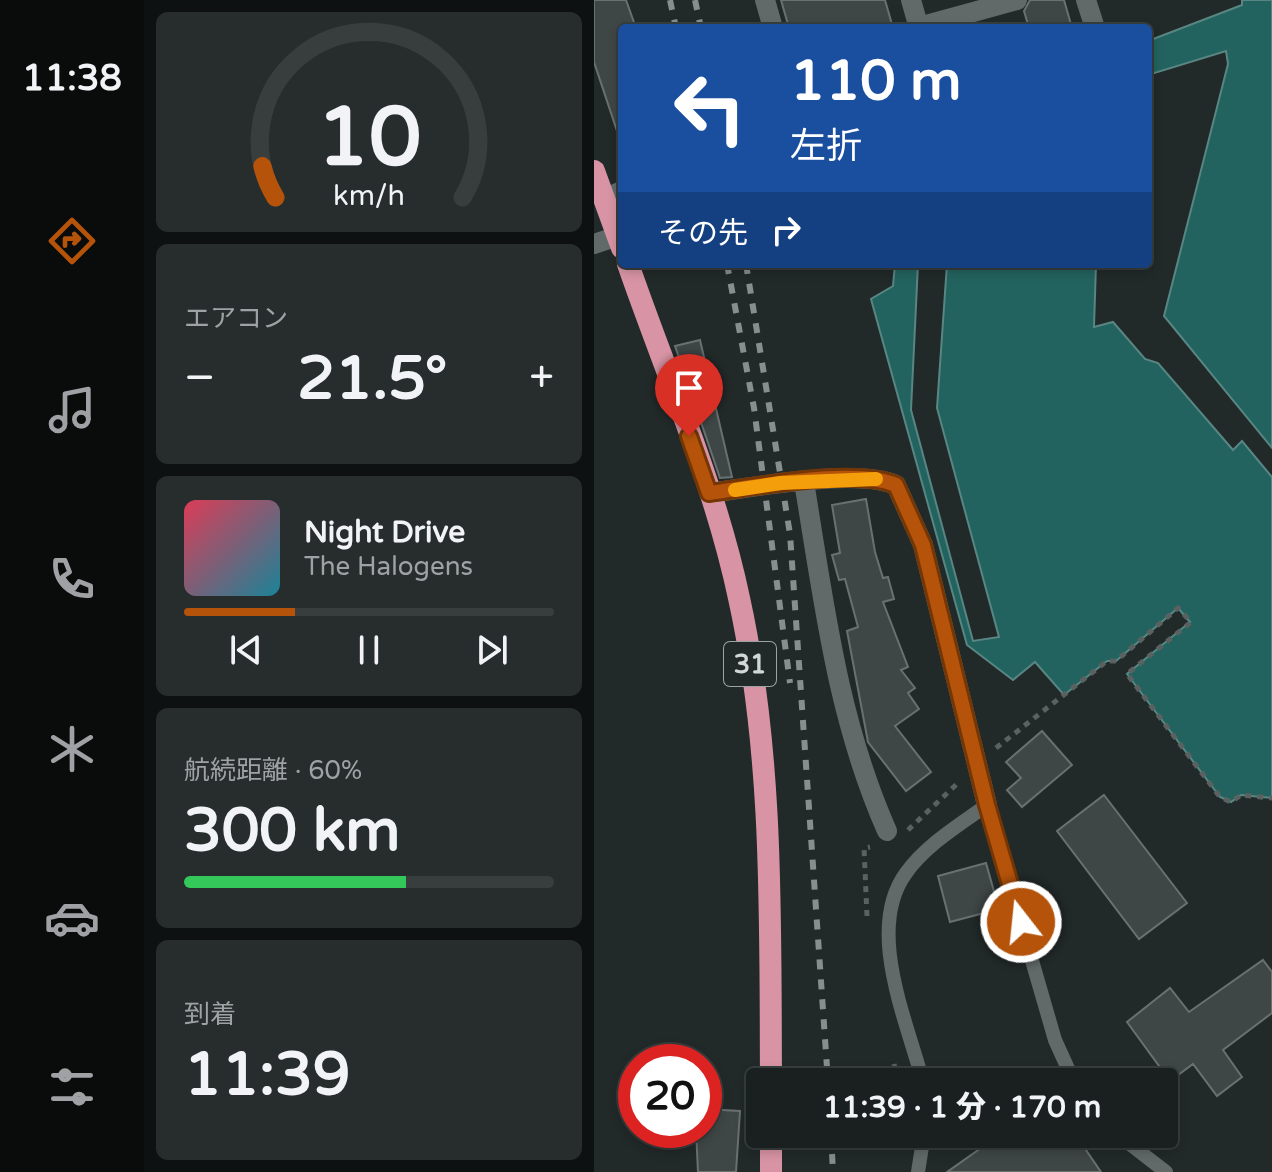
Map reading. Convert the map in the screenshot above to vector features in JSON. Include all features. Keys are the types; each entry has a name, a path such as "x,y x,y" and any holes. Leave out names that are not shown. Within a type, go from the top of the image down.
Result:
{"highway":[{"path":"594,171 613,195 618,229"},
{"name":"31","path":"629,268 709,493 739,597 757,701 769,820 771,1068"},
{"path":"771,1148 771,1172"}],"street":[{"path":"765,0 772,24"},
{"path":"911,0 918,24"},
{"path":"933,24 1017,0"},
{"path":"1086,0 1094,24"},
{"path":"594,244 618,242"},
{"path":"709,493 804,482 881,479 896,485 923,545 987,805"},
{"path":"804,482 834,663 862,774 888,838"}],"lane":[{"path":"919,1068 889,954 887,918 893,893 907,871 930,847 987,805 1055,1040 1068,1068"},
{"path":"918,1172 922,1148"},
{"path":"1135,1148 1166,1172"}],"path":[{"path":"990,753 1107,661 1116,661 1178,608 1191,622 1127,674 1220,797 1231,802 1241,795 1272,798"},
{"path":"867,922 864,848 888,838 968,774"},
{"path":"892,1053 895,1068"}],"water":[{"path":"1242,0 1272,0 1272,448 1164,316 1228,64 1226,51 1152,74 1152,39 1242,5"},
{"path":"895,268 918,268 911,410 973,641 999,637 937,408 947,268 1096,268 1094,327 1113,322 1145,359 1158,363 1233,450 1242,441 1272,477 1272,798 1241,795 1231,802 1220,797 1127,674 1190,622 1178,608 1116,661 1107,661 1064,695 1035,662 1013,680 967,645 871,299 893,286"}],"building":[{"path":"594,0 626,0 635,24 618,24 618,131 617,131 594,62"},
{"path":"781,0 885,0 892,24 788,24"},
{"path":"1030,0 1064,0 1071,24 1028,24 1024,11"},
{"path":"700,340 732,477 720,478 675,346"},
{"path":"866,499 875,552 883,578 888,577 894,599 883,602 908,667 901,670 915,688 908,693 919,709 895,726 931,772 906,791 868,742 847,631 858,627 845,579 839,580 832,555 840,553 832,505"},
{"path":"1042,731 1072,765 1022,807 1007,790 1021,778 1006,762"},
{"path":"1104,795 1187,903 1139,939 1057,831"},
{"path":"986,863 999,909 950,922 938,876"},
{"path":"1263,960 1272,972 1272,1013 1223,1050 1242,1077 1217,1096 1193,1064 1178,1075 1178,1068 1161,1068 1127,1022 1170,988 1189,1012"},
{"path":"722,1110 740,1111 736,1172 698,1172 697,1148 722,1148"},
{"path":"981,1148 1085,1148 1101,1172 947,1172"}],"railway":[{"path":"670,0 675,24"},
{"path":"695,0 700,24"},
{"path":"728,268 754,408 790,683"},
{"path":"747,268 790,534 827,1068"},
{"path":"832,1148 833,1172"}],"slow traffic":[{"path":"735,490 781,483 876,479"}],"route":[{"path":"689,436 709,493 781,483 881,479 896,485 923,545 987,805 1021,922"}]}
